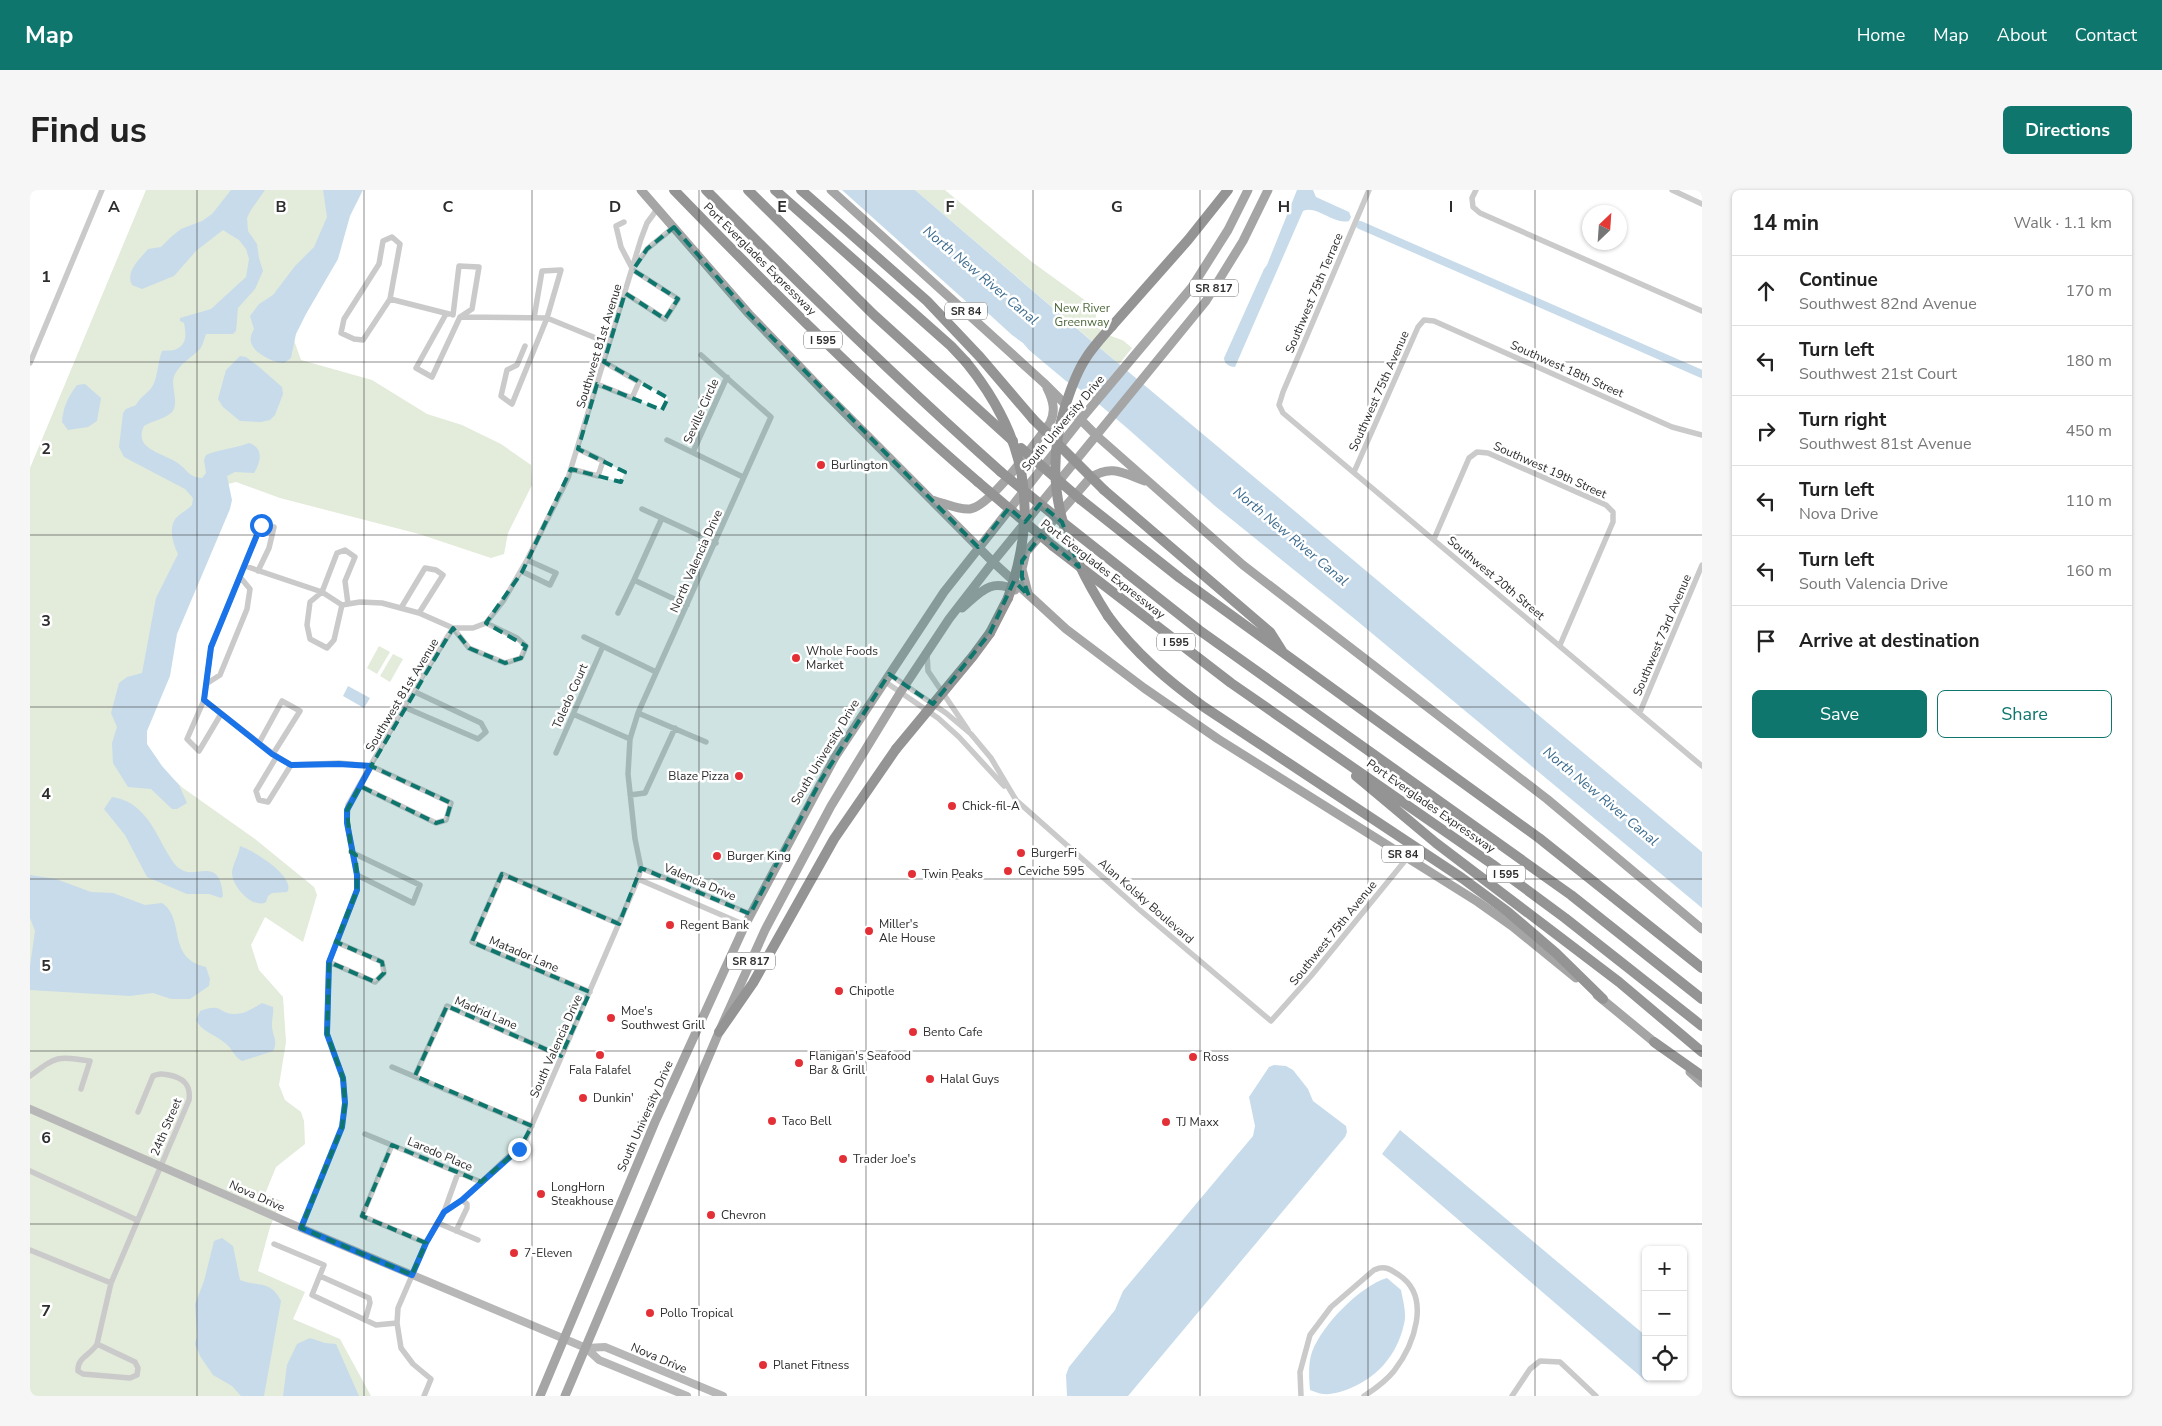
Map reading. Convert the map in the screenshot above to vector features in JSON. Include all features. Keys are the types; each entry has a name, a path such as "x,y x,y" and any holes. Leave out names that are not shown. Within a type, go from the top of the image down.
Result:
{"highway":[{"name":"Port Everglades Expressway","path":"674,190 838,355 928,439 1053,546 1216,671 1551,907 1702,1026"},
{"path":"706,190 833,318 921,401 1001,472 1061,521 1207,636 1571,895 1702,999"},
{"path":"748,190 874,315 1080,499 1180,578 1539,838 1702,968"},
{"path":"719,1032 753,983 834,839 896,749 990,633 1008,598 1019,568 1025,519 1021,467 1012,438 998,408 981,381 951,346 775,190"},
{"path":"801,190 927,300 980,357 1033,419 1104,490 1270,632 1286,656"},
{"path":"1228,190 1194,233 1085,359 1070,390 1055,445 1054,468 1057,500 1063,527 1074,557 1108,616 1122,635 1167,680 1204,707 1470,884 1508,912 1556,953 1602,999"},
{"path":"1303,733 1436,843 1612,977 1702,1052"},
{"path":"1654,1042 1702,1076"}],"main road":[{"name":"SR 84","path":"641,190 749,314 993,562 1066,629 1144,688 1261,767 1408,857 1512,926 1702,1083"},
{"name":"SR 84","path":"831,190 1044,382 1097,436 1243,564 1547,799 1702,929"},
{"name":"South University Drive","path":"540,1396 655,1122 745,924 826,773 935,603 1082,419 1192,287 1228,230 1248,190"},
{"name":"SR 817","path":"565,1396 719,1032 765,930 809,844 900,693 949,619 993,562 1206,301 1243,241 1268,190"},
{"path":"930,499 959,508 970,509 988,499 1040,437 1053,417 1052,399 1044,382"},
{"path":"1029,596 1022,577 1026,552 1090,478 1104,470 1112,470 1150,483"},
{"path":"949,619 985,589 993,585 1008,586 1029,596"}],"street":[{"path":"30,363 102,190"},
{"name":"Southwest 75th Terrace","path":"1279,405 1368,190"},
{"path":"1476,190 1472,198 1474,207 1480,213 1702,310"},
{"path":"1672,190 1702,204"},
{"name":"Southwest 81st Avenue","path":"486,622 504,600 521,571 571,469 608,344 647,223 658,208"},
{"path":"624,222 616,226 621,247 633,270 678,299 666,319 625,293"},
{"name":"Southwest 81st Avenue","path":"633,270 647,249 674,227"},
{"path":"392,237 400,244 390,299 363,340 354,339 341,333 344,319 379,264 383,241 392,237"},
{"path":"446,314 416,368 432,377 460,317 472,310 479,267 459,266 453,316"},
{"path":"525,346 517,365 507,370 501,396 512,404 547,318 562,270 542,271 534,318"},
{"path":"390,299 460,317 547,318 608,344"},
{"name":"Southwest 18th Street","path":"1424,320 1434,321 1672,427 1702,435"},
{"name":"Southwest 75th Avenue","path":"1354,472 1418,327 1424,320"},
{"name":"Seville Circle","path":"701,355 771,417"},
{"path":"597,384 632,398 640,382 604,362"},
{"name":"Seville Circle","path":"694,452 727,377"},
{"name":"Southwest 20th Street","path":"1279,405 1283,413 1702,766"},
{"name":"North Valencia Drive","path":"638,878 641,868 628,774 630,739 638,713 771,417"},
{"name":"Seville Circle","path":"667,440 743,477"},
{"path":"571,469 598,476 603,462 578,449"},
{"name":"Southwest 19th Street","path":"1434,539 1469,458 1477,452 1488,453 1606,505 1613,512 1613,522 1560,645"},
{"path":"642,508 716,542"},
{"path":"618,613 662,518"},
{"path":"221,714 200,751 187,739 204,700 211,647 261,525 274,526 269,548 258,571"},
{"path":"345,550 355,557 345,581 346,604 334,640 327,648 310,639 307,625 310,602 322,592 337,553 345,550"},
{"path":"521,571 550,585 556,573 527,560"},
{"name":"Southwest 73rd Avenue","path":"1640,712 1702,565"},
{"path":"245,566 322,592 346,604 382,603 419,613 453,628 473,628 486,622 517,638 526,646 521,658 505,663 469,648 453,628"},
{"path":"401,608 425,568 436,570 442,575 419,613"},
{"path":"206,684 220,675 247,609 250,589 240,577"},
{"path":"634,580 687,605"},
{"name":"Southwest 81st Avenue","path":"301,1228 342,1127 345,1103 343,1078 327,1034 329,962 357,890 357,875 351,852 347,810 413,691 453,628"},
{"path":"584,637 656,672"},
{"name":"Toledo Court","path":"556,753 603,646"},
{"path":"927,652 928,671 971,734"},
{"name":"Alan Kolsky Boulevard","path":"886,678 906,684 971,734 991,758 1016,800 1141,911 1272,1021"},
{"name":"Alan Kolsky Boulevard","path":"886,678 900,693 938,718 959,737 1011,793"},
{"path":"404,707 478,739 486,732 481,723 413,691"},
{"path":"204,700 258,743 291,765 339,764 371,766 451,803 446,820 436,823 360,786"},
{"path":"258,743 282,701 300,711 256,791 259,800 268,802 291,765"},
{"path":"638,713 706,742"},
{"path":"573,714 630,739"},
{"path":"630,795 645,793 675,728"},
{"path":"351,852 420,885 413,903 357,875"},
{"name":"Southwest 75th Avenue","path":"1272,1021 1408,857"},
{"name":"Valencia Drive","path":"641,868 750,914"},
{"name":"Matador Lane","path":"590,992 472,942 502,874 619,924"},
{"name":"Valencia Drive","path":"638,878 745,924"},
{"name":"South Valencia Drive","path":"396,1323 398,1308 412,1275 426,1243 444,1212 462,1200 519,1149 525,1141 638,878"},
{"path":"329,962 375,982 384,973 382,962 336,942"},
{"name":"Madrid Lane","path":"415,1076 446,1006 561,1056"},
{"path":"30,1076 53,1060 62,1058 90,1061 81,1089"},
{"path":"392,1067 532,1126"},
{"name":"24th Street","path":"138,1112 153,1076 159,1073 178,1077 187,1082 190,1092 189,1100 160,1165"},
{"name":"Nova Drive","path":"30,1108 301,1228 564,1338 586,1348 599,1360 687,1396"},
{"name":"Laredo Place","path":"365,1134 481,1182"},
{"name":"Laredo Place","path":"392,1145 362,1216 426,1243"},
{"path":"97,1344 135,1362 138,1368 137,1375 130,1378 80,1372 78,1366 79,1362 97,1344 111,1283 160,1165"},
{"path":"30,1172 137,1220"},
{"path":"444,1212 458,1173"},
{"path":"456,1231 467,1208 467,1204 462,1200"},
{"path":"438,1223 478,1240"},
{"path":"274,1244 324,1265 312,1296 376,1325 396,1323 401,1348 413,1364 431,1379 424,1396"},
{"path":"30,1250 111,1283"},
{"path":"1301,1396 1300,1372 1310,1335 1318,1323 1331,1307 1374,1270 1380,1267 1389,1268 1404,1278 1415,1293 1418,1311 1413,1334 1399,1362 1384,1382 1364,1396"},
{"path":"320,1276 369,1298 370,1303 365,1320"},
{"name":"Nova Drive","path":"586,1348 605,1347 723,1396"},
{"path":"1512,1396 1530,1369 1540,1361 1560,1362 1596,1396"}],"highlighted area":[{"path":"674,227 749,314 978,547 1009,508 1025,522 1040,504 1062,522 1079,567 1041,535 1022,561 1022,577 1029,596 1014,581 990,633 933,704 889,674 821,780 750,914 641,868 619,924 502,874 472,942 590,992 561,1056 447,1006 415,1076 532,1126 519,1149 481,1182 392,1145 362,1216 426,1243 412,1275 301,1228 342,1127 345,1103 343,1078 327,1034 329,962 375,982 384,973 382,962 336,942 357,890 356,855 351,852 347,810 360,786 436,823 446,820 451,803 371,766 453,628 469,648 505,663 521,658 526,646 486,623 522,572 571,469 621,482 625,472 578,449 597,384 662,410 668,398 604,362 625,293 665,319 678,299 633,270 647,249"}],"green space":[{"path":"146,190 349,190 290,329 301,360 372,380 427,414 462,425 501,444 531,465 532,485 508,533 504,554 491,558 419,534 280,498 236,482 216,487 131,753 147,755 183,788 255,839 314,887 317,895 303,942 265,917 251,945 259,970 283,997 286,1042 279,1085 285,1100 301,1112 304,1121 305,1144 276,1167 265,1194 281,1201 270,1227 258,1271 305,1292 293,1319 340,1339 371,1396 30,1396 30,468"},
{"name":"New River Greenway","path":"915,190 945,190 1032,262 1097,309 1096,322 1098,327 1132,348 1119,364"},
{"path":"379,646 390,652 377,674 367,668"},
{"path":"393,654 403,659 390,682 380,676"}],"water":[{"path":"231,190 265,190 247,218 248,231 257,244 263,271 255,289 238,308 236,331 233,334 206,334 200,349 183,363 173,378 175,403 172,412 144,426 142,434 142,440 151,449 176,462 193,476 202,478 206,473 204,460 206,455 211,453 249,443 257,448 260,456 254,473 235,472 227,476 232,500 230,509 177,634 170,676 147,731 147,744 162,766 179,785 187,803 177,809 172,809 151,789 128,787 113,763 112,743 117,727 111,713 119,683 127,677 142,673 156,598 178,554 173,541 172,526 176,518 192,505 193,498 185,489 124,457 119,447 123,413 126,409 136,405 152,386 162,351 179,348 184,342 185,327 180,318 211,309 246,277 249,259 246,249 239,240 223,230 196,251 174,276 142,289 132,285 130,275 134,266 148,249 161,247 181,229 202,221 212,214"},
{"path":"323,190 363,190 350,216 338,259 296,334 291,358 284,363 275,361 261,355 252,345 251,337 254,329 250,316 259,304 273,295 295,266 314,247 327,217"},
{"name":"North New River Canal","path":"842,190 915,190 1088,338 1702,852 1702,908 1356,620 1215,506 1086,393 1066,381 978,304 970,305"},
{"path":"1297,190 1313,190 1316,197 1349,212 1351,217 1349,221 1343,221 1314,211 1303,211 1235,367 1231,366 1226,363 1224,358 1267,265"},
{"path":"240,356 246,357 282,387 283,394 275,415 270,420 261,422 240,421 223,407 218,399 226,370"},
{"path":"85,384 101,398 97,421 88,427 68,430 62,422 65,407 77,385"},
{"path":"348,686 370,698 364,708 343,696"},
{"path":"112,797 122,799 131,804 145,816 151,823 170,858 179,868 188,872 212,872 217,876 221,883 223,896 221,898 209,894 187,894 147,877 125,835 104,809"},
{"path":"240,846 263,858 280,872 286,879 287,892 272,893 268,896 266,902 261,904 255,903 244,895 235,883 232,872"},
{"path":"30,875 56,879 91,892 113,893 145,905 162,903 169,910 173,918 181,947 186,955 194,962 206,967 210,979 209,986 190,999 171,999 153,993 130,996 30,990 30,966 35,931 30,918"},
{"path":"262,1003 273,1007 272,1027 275,1047 273,1051 242,1061 221,1040 202,1028 196,1020 200,1011 207,1009 217,1008 230,1014 239,1014"},
{"path":"1274,1065 1286,1066 1293,1070 1308,1089 1313,1101 1346,1126 1347,1132 1345,1137 1128,1396 1067,1396 1066,1375 1069,1367 1115,1310 1123,1291 1253,1136 1255,1126 1249,1097 1269,1067"},
{"path":"1400,1130 1642,1333 1642,1378 1382,1154"},
{"path":"222,1238 233,1246 240,1280 268,1287 277,1294 281,1301 264,1396 241,1396 232,1386 213,1375 200,1356 195,1344 197,1336 195,1304 204,1281 214,1241"},
{"path":"1387,1278 1401,1290 1405,1320 1401,1336 1384,1365 1367,1380 1346,1390 1328,1394 1310,1390 1309,1371 1311,1356 1324,1330 1354,1298 1376,1282"},
{"path":"310,1338 336,1344 359,1396 283,1396 287,1365 297,1344"}],"waterway":[{"path":"1360,225 1702,374"}],"place":[{"name":"Burlington","path":"821,465"},
{"name":"Whole Foods Market","path":"796,658"},
{"name":"Blaze Pizza","path":"739,776"},
{"name":"Chick-fil-A","path":"952,806"},
{"name":"BurgerFi","path":"1021,853"},
{"name":"Burger King","path":"717,856"},
{"name":"Ceviche 595","path":"1008,871"},
{"name":"Twin Peaks","path":"912,874"},
{"name":"Regent Bank","path":"670,925"},
{"name":"Miller's Ale House","path":"869,931"},
{"name":"Chipotle","path":"839,991"},
{"name":"Moe's Southwest Grill","path":"611,1018"},
{"name":"Bento Cafe","path":"913,1032"},
{"name":"Fala Falafel","path":"600,1055"},
{"name":"Ross","path":"1193,1057"},
{"name":"Flanigan's Seafood Bar & Grill","path":"799,1063"},
{"name":"Halal Guys","path":"930,1079"},
{"name":"Dunkin'","path":"583,1098"},
{"name":"Taco Bell","path":"772,1121"},
{"name":"TJ Maxx","path":"1166,1122"},
{"name":"Trader Joe's","path":"843,1159"},
{"name":"LongHorn Steakhouse","path":"541,1194"},
{"name":"Chevron","path":"711,1215"},
{"name":"7-Eleven","path":"514,1253"},
{"name":"Pollo Tropical","path":"650,1313"},
{"name":"Planet Fitness","path":"763,1365"}],"route":[{"path":"261,525 211,647 204,700 272,754 291,765 339,764 371,766 348,805 347,823 351,852 357,875 357,890 329,962 327,1034 343,1078 345,1103 342,1127 301,1228 412,1275 426,1243 444,1212 462,1200 519,1149"}]}
